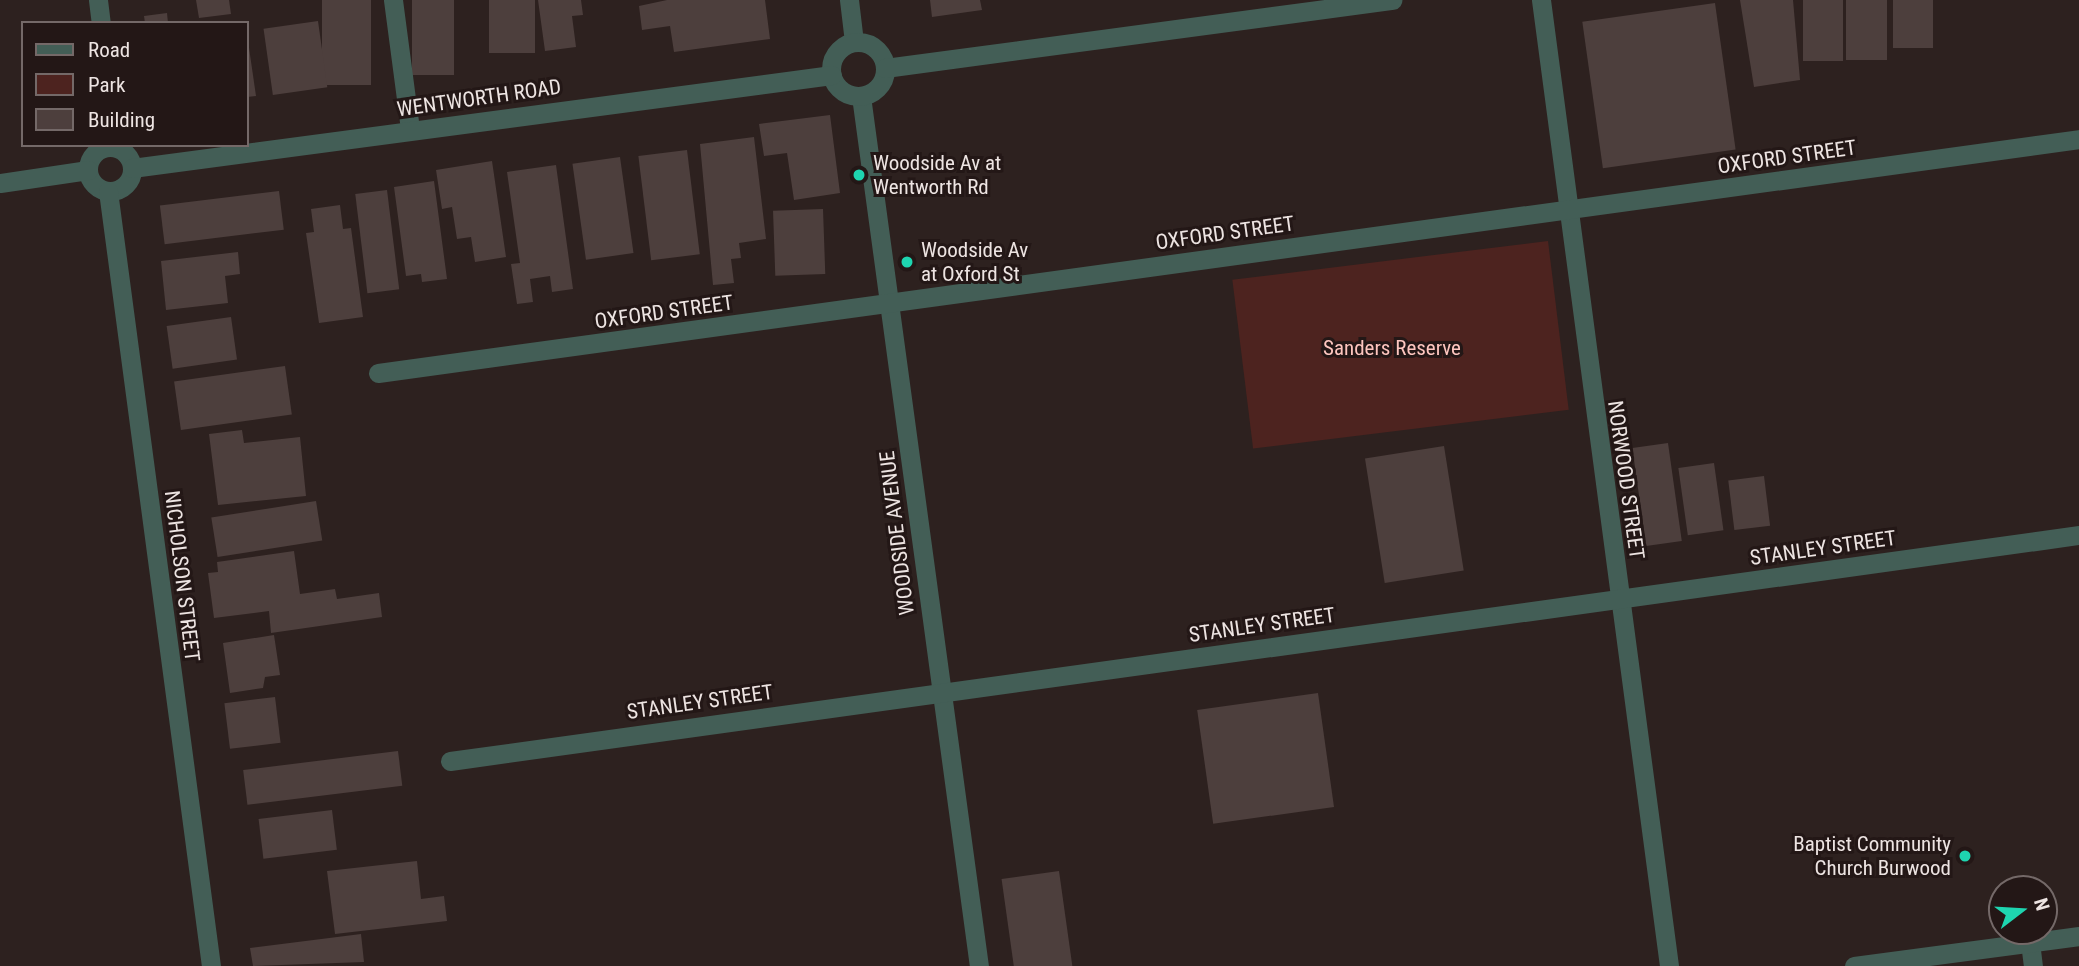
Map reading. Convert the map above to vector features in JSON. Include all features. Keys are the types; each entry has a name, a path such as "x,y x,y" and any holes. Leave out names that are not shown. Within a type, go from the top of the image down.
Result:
{"street":[{"path":"98,0 101,21"},
{"path":"393,0 410,130"},
{"path":"849,0 854,42"},
{"path":"885,68 1392,0"},
{"name":"NORWOOD STREET","path":"1541,0 1566,211 1669,966"},
{"path":"854,42 871,45 885,68 875,89 861,96 845,93 832,75 838,51 854,42"},
{"name":"WENTWORTH ROAD","path":"132,168 832,75"},
{"name":"WOODSIDE AVENUE","path":"861,96 892,304 940,691 979,966"},
{"name":"OXFORD STREET","path":"378,373 2079,139"},
{"path":"115,147 132,168 122,187 108,191 94,184 88,170 93,155 115,147"},
{"path":"0,183 88,170"},
{"name":"NICHOLSON STREET","path":"108,191 211,966"},
{"name":"STANLEY STREET","path":"450,761 2079,535"},
{"path":"2058,939 2079,936"},
{"path":"1854,966 2008,945"},
{"path":"2030,945 2034,966"}],"green space":[{"name":"Sanders Reserve","path":"1548,241 1569,410 1253,448 1232,280"}],"building":[{"path":"196,0 229,0 231,14 199,18"},
{"path":"322,0 371,0 371,85 322,85"},
{"path":"412,0 454,0 454,75 412,75"},
{"path":"489,0 535,0 535,53 489,53"},
{"path":"538,0 581,0 583,15 572,16 576,47 545,51"},
{"path":"667,0 765,0 770,39 674,52 670,26 642,30 639,6"},
{"path":"930,0 980,0 982,10 932,17"},
{"path":"1740,0 1793,0 1800,80 1754,87"},
{"path":"1803,0 1843,0 1843,61 1803,61"},
{"path":"1846,0 1887,0 1887,60 1846,60"},
{"path":"1893,0 1933,0 1933,48 1893,48"},
{"path":"1715,3 1736,150 1603,168 1582,22"},
{"path":"167,13 168,21 145,21 144,16"},
{"path":"318,21 327,87 273,95 264,29"},
{"path":"248,41 256,96 248,97"},
{"path":"830,115 840,193 794,200 787,153 764,156 759,124"},
{"path":"754,137 766,239 739,243 741,258 731,259 734,283 713,285 700,144"},
{"path":"687,150 700,254 651,260 638,156"},
{"path":"620,157 633,253 586,260 572,164"},
{"path":"492,161 506,257 475,262 471,237 457,239 452,207 442,209 436,170"},
{"path":"556,165 573,289 552,292 550,276 530,279 533,302 517,304 511,264 520,263 507,172"},
{"path":"434,181 447,279 422,282 421,274 406,276 394,187"},
{"path":"387,190 399,289 367,293 355,194"},
{"path":"279,191 284,230 165,244 160,206"},
{"path":"340,205 343,229 351,228 363,317 319,323 306,233 314,232 311,209"},
{"path":"823,209 825,274 775,276 773,211"},
{"path":"238,252 240,274 225,276 228,303 166,310 161,261"},
{"path":"231,317 237,360 173,369 167,326"},
{"path":"285,366 292,415 181,430 174,382"},
{"path":"242,430 244,443 300,437 306,496 218,505 209,434"},
{"path":"1668,443 1682,541 1646,546 1632,448"},
{"path":"1444,446 1464,570 1385,583 1365,459"},
{"path":"1714,463 1723,530 1688,535 1678,468"},
{"path":"1764,476 1770,526 1734,530 1728,480"},
{"path":"316,501 322,541 218,557 211,518"},
{"path":"294,551 300,594 335,589 337,599 379,593 382,617 271,633 269,611 214,618 208,573 218,572 217,562"},
{"path":"274,635 280,675 265,677 263,688 230,693 223,643"},
{"path":"1318,693 1334,807 1213,824 1197,710"},
{"path":"275,697 281,743 230,749 224,703"},
{"path":"398,751 402,786 247,805 243,770"},
{"path":"332,810 337,850 263,859 259,819"},
{"path":"417,861 421,899 444,896 447,921 335,934 327,871"},
{"path":"1059,871 1072,966 1014,966 1002,879"},
{"path":"361,934 364,962 253,966 250,948"}],"place":[{"name":"Woodside Av at Wentworth Rd","path":"859,175"},
{"name":"Woodside Av at Oxford St","path":"907,262"},
{"name":"Baptist Community Church Burwood","path":"1965,856"}]}
